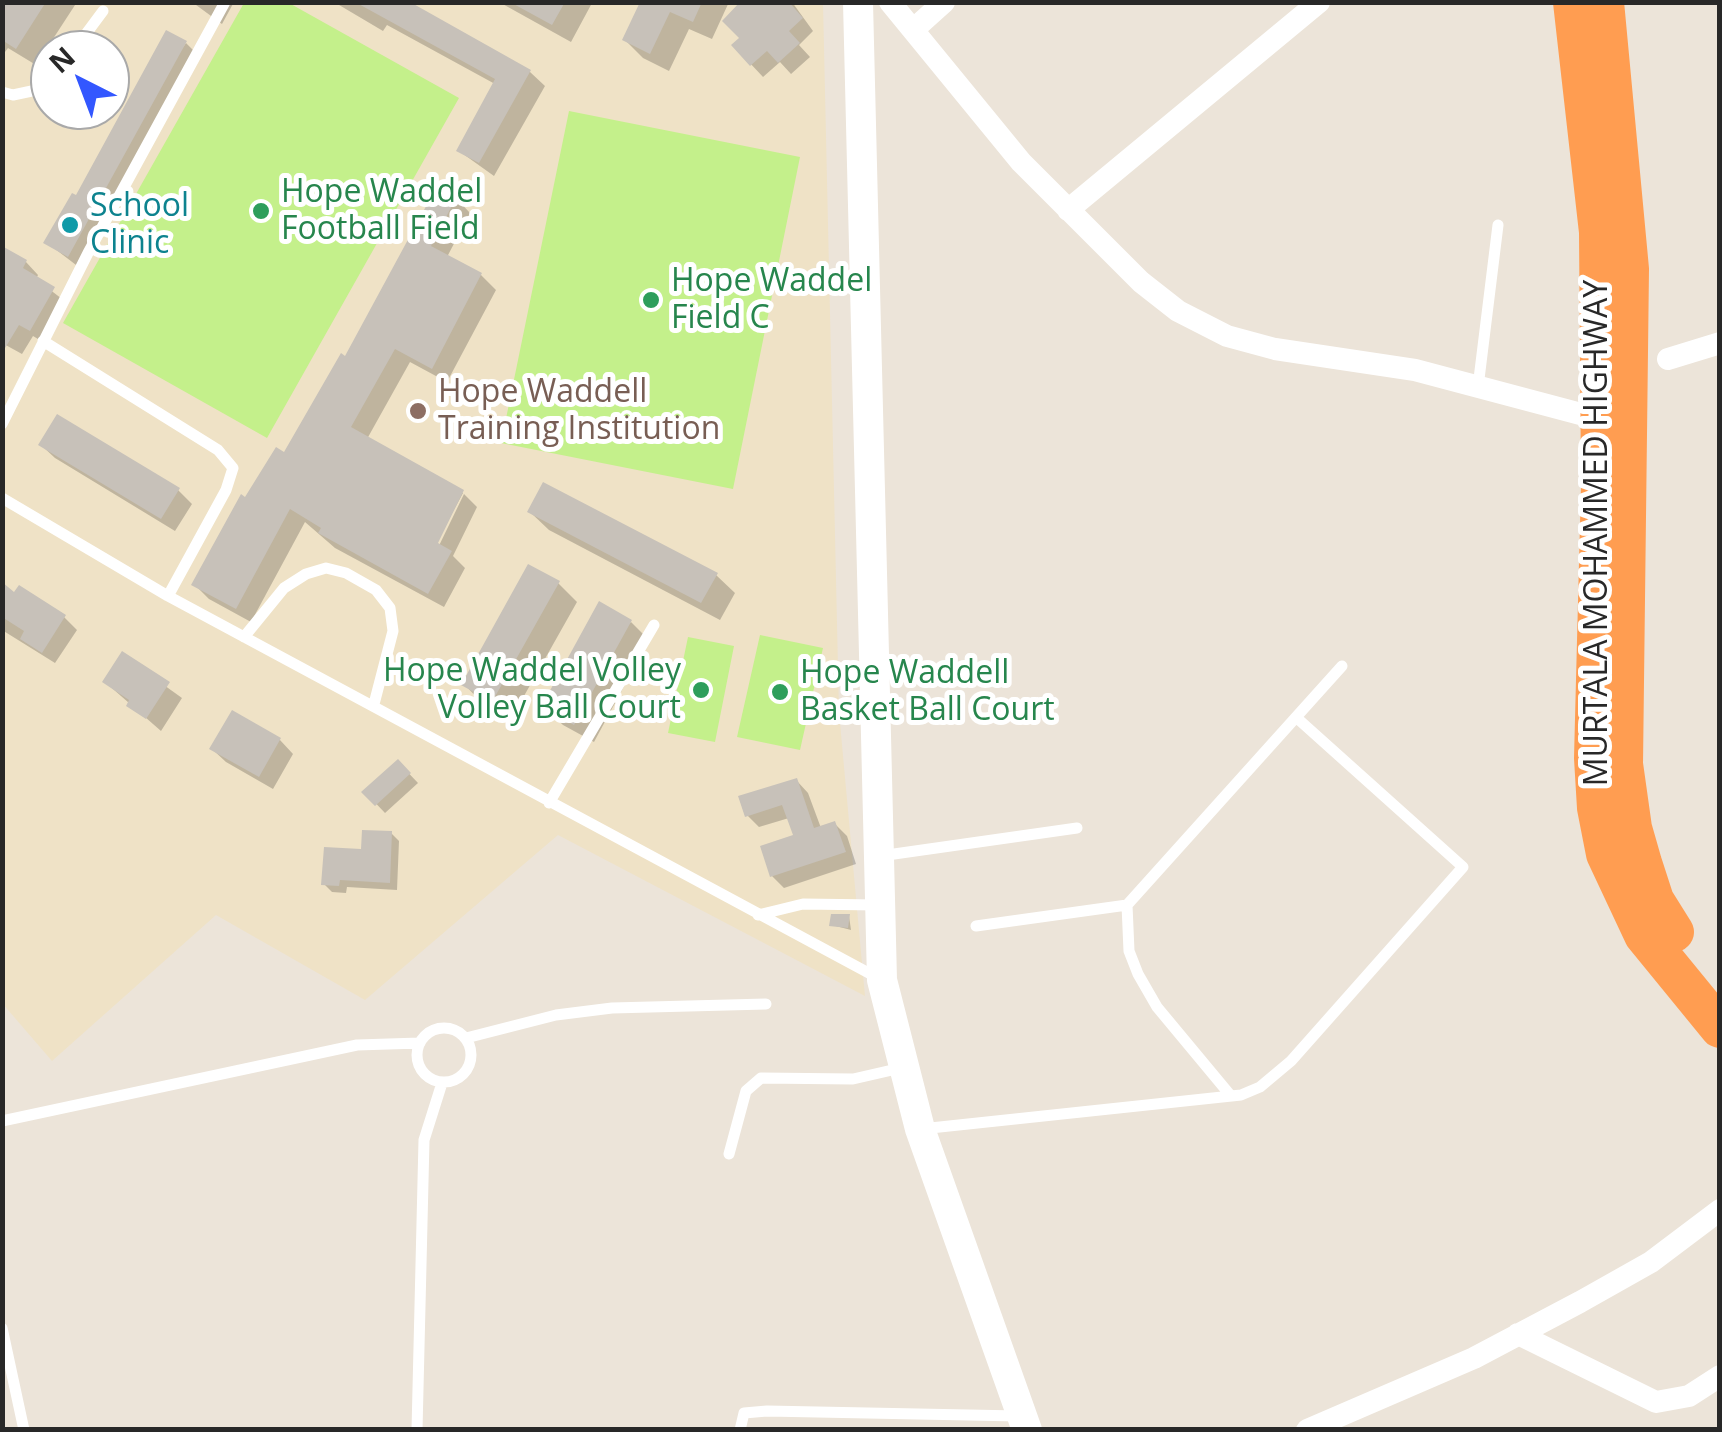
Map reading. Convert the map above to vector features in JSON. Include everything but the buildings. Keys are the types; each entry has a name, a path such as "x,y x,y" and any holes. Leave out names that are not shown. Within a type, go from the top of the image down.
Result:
{"highway":[{"name":"MURTALA MOHAMMED HIGHWAY","path":"1573,2 1600,232 1615,423 1624,764 1632,828 1654,900 1720,990"},
{"name":"MURTALA MOHAMMED HIGHWAY","path":"1604,2 1629,269 1594,758 1606,854 1644,935 1720,1028"}],"street":[{"path":"858,2 882,980 901,1068 920,1129 1025,1423"},
{"path":"890,2 1021,162 1140,282 1178,311 1227,336 1275,349 1415,370 1615,423"},
{"path":"914,29 944,2"},
{"path":"1068,210 1319,2"},
{"path":"1668,360 1720,343"},
{"path":"1307,1430 1518,1334 1651,1262 1720,1210"},
{"path":"1518,1334 1656,1402 1689,1396 1720,1376"}],"lane":[{"path":"2,424 225,2"},
{"path":"89,30 103,11"},
{"path":"2,92 13,95 30,91"},
{"path":"1478,387 1498,225"},
{"path":"43,341 218,450 233,468 226,490 168,596"},
{"path":"2,498 168,596 882,980"},
{"path":"244,636 284,588 306,574 326,568 346,573 376,590 390,608 393,631 374,704"},
{"path":"549,803 654,625"},
{"path":"976,926 1127,905 1342,666"},
{"path":"920,1129 1231,1096 1260,1087 1292,1061 1463,867 1298,719"},
{"path":"876,856 1077,828"},
{"path":"758,915 803,904 879,906"},
{"path":"1127,905 1130,951 1138,974 1157,1007 1231,1096"},
{"path":"2,1121 357,1045 420,1043 442,1028 466,1038 556,1015 612,1008 766,1004"},
{"path":"417,1430 424,1140 442,1083 466,1072 472,1055 466,1038"},
{"path":"420,1043 420,1069 442,1083"},
{"path":"729,1154 746,1090 761,1078 853,1080 901,1068"},
{"path":"2,1328 24,1430"},
{"path":"740,1430 744,1413 767,1411 1025,1423"}],"shaded area":[{"name":"Hope Waddell Training Institution","path":"2,3 823,3 839,712 865,996 558,835 365,1000 216,915 52,1061 2,1003"}],"green space":[{"name":"Hope Waddel Football Field","path":"244,3 289,3 459,98 267,438 63,323"},
{"name":"Hope Waddel Field C","path":"569,111 800,157 733,489 501,443"},
{"name":"Hope Waddell Basket Ball Court","path":"760,635 823,648 800,750 737,737"},
{"name":"Hope Waddel Volley Volley Ball Court","path":"688,637 734,646 715,742 668,733"}],"place":[{"name":"Hope Waddel Football Field","path":"261,211"},
{"name":"School Clinic","path":"70,225"},
{"name":"Hope Waddel Field C","path":"651,300"},
{"name":"Hope Waddell Training Institution","path":"418,411"},
{"name":"Hope Waddel Volley Volley Ball Court","path":"701,690"},
{"name":"Hope Waddell Basket Ball Court","path":"780,692"}]}
